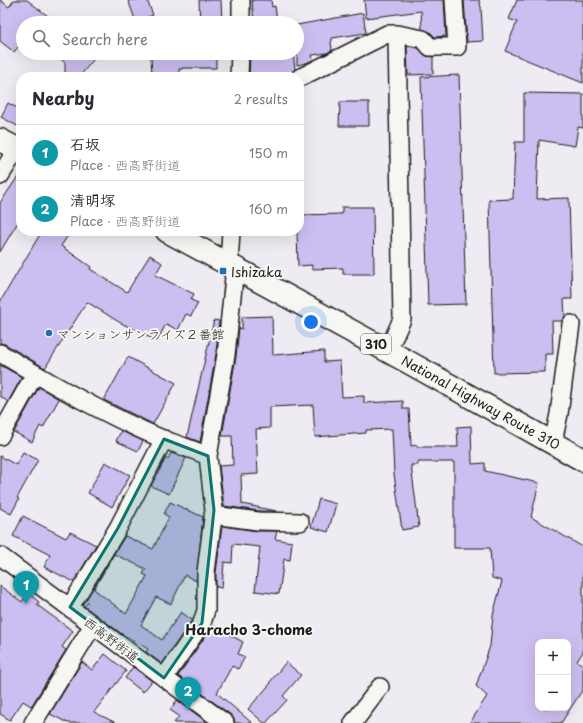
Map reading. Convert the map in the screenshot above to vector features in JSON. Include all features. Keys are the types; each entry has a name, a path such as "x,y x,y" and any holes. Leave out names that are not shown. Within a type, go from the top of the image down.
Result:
{"highway":[{"name":"National Highway Route 310","path":"176,236 388,350 582,458"}],"street":[{"path":"241,0 241,16"},
{"path":"304,76 387,34 423,38 430,47 456,47 454,0"},
{"path":"388,350 402,319 397,34"},
{"path":"239,72 240,60"},
{"path":"0,176 13,147"},
{"path":"164,678 202,623 206,610 206,572 214,515 208,456 226,355 234,277 230,266 231,236"},
{"path":"553,442 559,414 571,324"},
{"path":"0,353 98,408 164,440 208,456"},
{"path":"0,436 35,374"},
{"path":"70,607 114,535 164,440"},
{"path":"214,515 258,521 300,522"},
{"name":"西高野街道","path":"0,556 225,723"},
{"path":"33,723 93,625"},
{"path":"353,723 380,687"}],"highlighted area":[{"path":"164,439 208,456 214,510 202,623 164,678 70,607 118,528"}],"building":[{"path":"0,0 9,7 14,0 27,0 48,16 16,16 16,50 14,52 0,41"},
{"path":"128,0 147,0 153,15 134,16"},
{"path":"199,0 221,0 222,16 200,16"},
{"path":"252,0 271,0 272,7 275,6 276,16 253,16"},
{"path":"364,0 444,0 446,36 435,37 430,32 422,29 421,11 366,18"},
{"path":"464,0 479,0 481,7 483,41 467,42"},
{"path":"517,0 583,0 583,83 505,51 517,22 509,19"},
{"path":"363,13 366,33 332,38 332,50 327,53 312,55 313,60 297,65 297,60 304,60 304,24"},
{"path":"407,46 418,48 426,56 433,57 433,74 408,75"},
{"path":"62,60 93,60 83,72 65,72 65,63"},
{"path":"151,60 216,60 216,68 182,68 179,69 179,72 152,72"},
{"path":"250,60 294,60 295,69 292,72 249,72"},
{"path":"459,75 466,304 428,305 421,77"},
{"path":"524,93 583,94 583,128 578,127 575,146 539,140 537,199 569,198 572,299 564,299 565,317 562,321 552,321 553,354 545,354 545,372 494,373 489,200 513,199 515,142 524,142"},
{"path":"340,102 369,102 369,126 339,126"},
{"path":"8,103 16,107 16,125 1,117"},
{"path":"16,179 16,225 0,252 0,203"},
{"path":"342,207 373,207 374,274 343,274 343,268 312,269 312,265 298,266 297,236 304,236 304,215 342,214"},
{"path":"39,236 68,236 61,246 91,267 90,269 127,292 150,255 162,263 155,275 194,294 191,300 198,303 191,316 186,314 178,330 166,324 157,341 119,322 87,302 45,368 5,344 0,343 0,302"},
{"path":"272,316 273,355 324,351 324,362 340,361 342,397 364,396 364,403 403,401 403,409 409,409 411,446 458,447 457,427 471,426 472,464 485,463 485,471 539,483 531,517 583,547 583,652 577,661 583,665 583,689 571,708 571,639 535,639 535,711 569,711 561,723 470,723 487,696 476,686 490,646 493,615 502,581 492,578 490,548 454,548 454,462 418,462 418,465 411,465 419,527 402,530 394,474 392,429 366,430 366,433 315,437 313,405 270,407 270,428 256,429 258,474 241,475 242,504 276,511 259,511 224,506 219,466 233,465 232,436 222,436 236,357 239,328 242,329 242,317"},
{"path":"214,320 219,321 216,354 200,442 187,437"},
{"path":"128,357 176,383 153,424 104,400"},
{"path":"0,365 22,377 8,402 0,396"},
{"path":"39,387 59,399 43,428 40,426 32,442 14,432"},
{"path":"121,431 143,441 138,451 116,441"},
{"path":"23,452 38,460 17,498 19,499 11,514 0,508 0,456 16,465"},
{"path":"171,453 186,458 169,494 151,486 166,458 168,459"},
{"path":"105,462 130,475 112,507 88,493"},
{"path":"319,499 336,504 328,532 311,527"},
{"path":"170,502 203,517 196,581 185,575 171,604 156,597 141,625 162,640 181,612 192,620 162,664 146,652 148,649 122,634 84,606 88,602 86,600 114,554 125,536 153,549 169,517 164,514","holes":["114,554 146,569 143,574 147,576 126,614 94,589"]},
{"path":"23,516 66,538 70,532 96,545 74,582 44,567 50,555 13,536"},
{"path":"222,526 257,531 277,531 275,539 292,542 290,560 284,559 279,594 255,591 260,547 233,544 232,563 224,562 222,588 216,587 216,573"},
{"path":"0,586 22,602 28,593 39,602 37,605 73,631 62,647 66,650 32,705 31,706 23,701 10,720 0,714"},
{"path":"212,625 243,642 238,654 245,657 238,669 232,666 217,693 252,723 235,723 231,715 178,676 209,631 211,633"},
{"path":"105,654 126,671 94,712 116,723 68,723 50,714 82,662 92,670"},
{"path":"286,662 301,675 283,696 287,700 266,723 264,723 248,709 271,683 270,682"},
{"path":"133,667 152,681 143,692 125,678"},
{"path":"177,700 208,723 174,723 179,716 170,710"}],"place":[{"name":"Ishizaka","path":"223,271"},
{"name":"マンションサンライズ２番館","path":"49,333"},
{"name":"石坂","path":"26,604"},
{"name":"清明塚","path":"188,710"}],"district":[{"name":"Haracho 3-chome","path":"249,629"}]}
